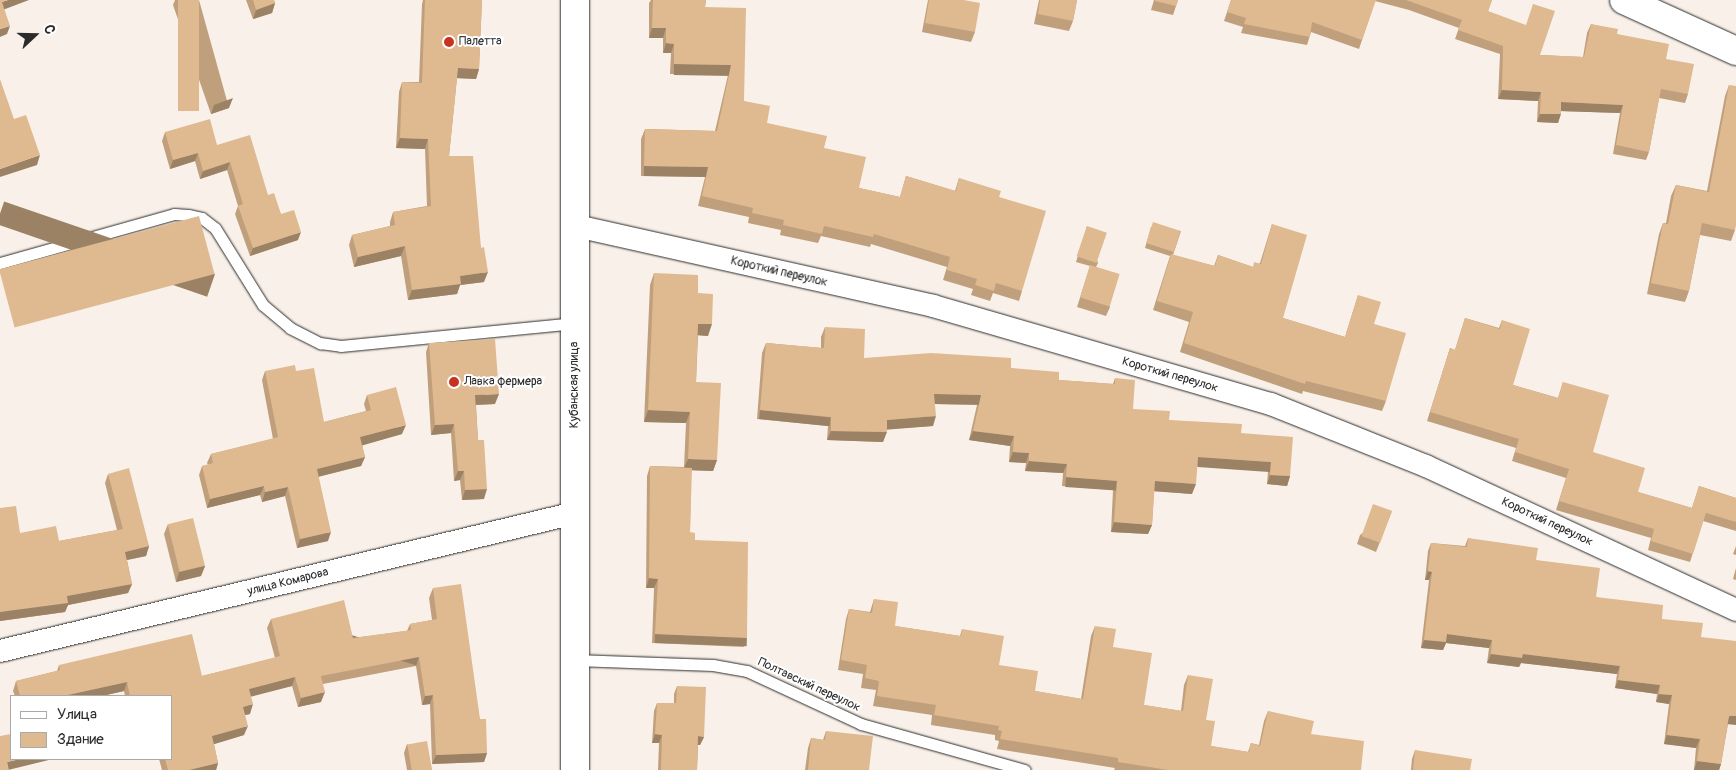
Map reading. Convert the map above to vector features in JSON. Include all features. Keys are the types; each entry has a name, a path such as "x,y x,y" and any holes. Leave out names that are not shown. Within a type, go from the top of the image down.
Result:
{"street":[{"name":"Кубанская улица","path":"575,0 575,770"},
{"path":"1624,0 1736,51"},
{"name":"Короткий переулок","path":"576,226 933,306 1271,404 1426,466 1736,610"},
{"name":"улица Комарова","path":"0,652 575,513"}],"lane":[{"path":"0,264 174,214 188,215 202,218 216,228 263,305 290,328 320,343 341,346 575,323"},
{"name":"Полтавский переулок","path":"575,660 713,665 747,671 861,724 1025,770"}],"building":[{"path":"0,0 8,0 2,2 10,26 0,29"},
{"path":"178,0 199,0 199,111 178,111"},
{"path":"253,0 274,0 275,3 256,10"},
{"path":"425,0 482,0 479,69 458,68 449,156 473,156 481,248 484,247 488,272 460,276 461,284 412,290 405,246 358,257 352,235 395,225 393,212 431,206 428,139 400,138 402,82 422,83"},
{"path":"653,0 706,0 705,7 746,8 744,101 770,106 767,123 827,136 824,148 866,157 859,188 900,197 906,176 956,191 959,178 1001,191 999,197 1046,211 1022,291 996,283 994,291 975,285 977,279 947,270 950,257 874,234 873,237 824,226 822,234 783,225 784,220 752,213 753,208 702,196 708,167 644,166 645,129 717,131 731,65 674,64 674,44 666,43 666,28 652,28"},
{"path":"929,0 964,0 980,3 975,32 925,23"},
{"path":"1040,0 1077,0 1073,21 1038,14"},
{"path":"1155,0 1178,0 1176,6"},
{"path":"1231,0 1376,0 1362,40 1312,22 1310,37 1244,24 1246,18 1227,12"},
{"path":"1406,0 1492,0 1488,11 1526,25 1533,4 1555,11 1540,55 1584,57 1591,24 1618,29 1617,34 1669,44 1666,59 1694,64 1688,94 1661,89 1649,152 1616,145 1623,105 1561,102 1561,114 1540,114 1541,92 1502,90 1503,46 1458,30 1462,20"},
{"path":"0,79 14,119 26,115 40,155 0,169"},
{"path":"1729,85 1736,86 1735,230 1702,223 1689,291 1651,283 1663,223 1668,224 1676,185 1709,192"},
{"path":"210,119 217,145 250,135 268,195 274,193 281,214 294,210 301,232 253,248 238,206 243,204 230,162 203,171 198,153 173,160 165,132"},
{"path":"199,216 215,274 15,328 0,269"},
{"path":"1153,222 1181,231 1174,252 1146,243"},
{"path":"1272,224 1307,235 1283,318 1345,337 1358,295 1381,302 1374,324 1406,333 1386,401 1306,381 1305,384 1184,343 1193,312 1157,301 1171,254 1215,266 1218,255 1253,267 1254,262 1261,264"},
{"path":"1087,226 1107,233 1096,263 1077,256"},
{"path":"1090,265 1120,274 1110,307 1080,298"},
{"path":"654,273 698,275 698,293 713,294 712,324 698,324 696,382 721,383 717,460 688,459 690,412 648,410"},
{"path":"1465,318 1500,329 1502,320 1530,329 1513,385 1558,398 1563,382 1609,395 1593,452 1645,468 1638,492 1692,508 1699,486 1736,498 1736,522 1706,513 1693,554 1651,541 1654,529 1559,501 1569,469 1515,452 1519,439 1430,412 1450,348 1455,350"},
{"path":"825,327 865,329 864,358 931,353 1011,358 1011,368 1059,372 1059,380 1115,384 1115,378 1135,380 1133,409 1170,411 1169,420 1242,424 1241,433 1293,437 1290,476 1270,475 1271,462 1198,457 1196,484 1155,481 1152,525 1114,522 1117,481 1066,477 1067,464 1029,461 1029,453 1013,452 1014,436 973,431 981,395 934,394 936,416 887,420 887,432 831,431 831,417 760,410 766,343 824,348"},
{"path":"495,339 499,394 475,395 478,440 484,440 487,489 465,490 464,471 458,471 454,424 435,425 429,343"},
{"path":"295,365 296,371 314,368 324,422 371,410 367,395 396,387 406,425 360,437 365,457 317,469 331,532 300,539 288,487 265,492 264,486 210,499 202,466 213,463 211,454 278,437 265,371"},
{"path":"650,466 692,468 690,532 695,533 695,540 748,542 747,638 655,634 658,579 649,578"},
{"path":"129,468 149,546 125,552 132,584 67,596 68,603 0,612 0,508 16,506 20,533 56,526 59,541 123,529 108,474"},
{"path":"1373,504 1392,511 1380,543 1361,536"},
{"path":"193,518 205,566 180,572 168,524"},
{"path":"1468,538 1538,548 1536,560 1600,568 1596,597 1663,605 1662,619 1703,623 1701,637 1736,641 1736,716 1729,716 1721,764 1697,761 1700,739 1667,735 1672,695 1659,694 1660,685 1618,680 1620,666 1523,654 1522,658 1491,654 1492,640 1447,634 1446,642 1424,640 1432,572 1428,571 1431,543 1467,547"},
{"path":"461,584 480,719 486,719 487,753 436,755 433,695 425,696 419,657 321,676 325,692 301,698 295,677 249,689 253,704 243,707 248,726 212,736 218,763 189,770 168,770 165,760 172,760 172,695 130,695 127,682 68,695 20,695 16,681 60,670 59,665 192,634 202,676 280,656 271,619 344,600 353,638 411,630 410,624 437,619 433,588"},
{"path":"874,599 898,602 895,626 961,636 962,629 1004,636 999,665 1038,671 1035,691 1083,699 1095,626 1116,629 1113,647 1152,653 1144,705 1183,711 1188,675 1213,679 1206,720 1215,721 1211,746 1249,752 1251,743 1260,746 1268,711 1314,721 1311,734 1364,741 1361,770 1168,770 1118,762 1118,758 1000,739 1002,731 998,730 999,726 934,715 936,705 877,696 879,681 865,678 867,665 841,660 849,609 872,613"},
{"path":"677,686 706,687 704,737 698,736 697,770 661,770 662,735 655,734 657,703 676,703"},
{"path":"826,731 873,736 869,770 808,770 811,738 825,740"},
{"path":"10,734 10,760 16,760 7,762 9,770 0,770 0,736"},
{"path":"427,741 432,770 412,770 407,744"},
{"path":"1415,750 1472,759 1470,770 1413,770"}],"place":[{"name":"Палетта","path":"449,42"},
{"name":"Лавка фермера","path":"454,382"}]}
